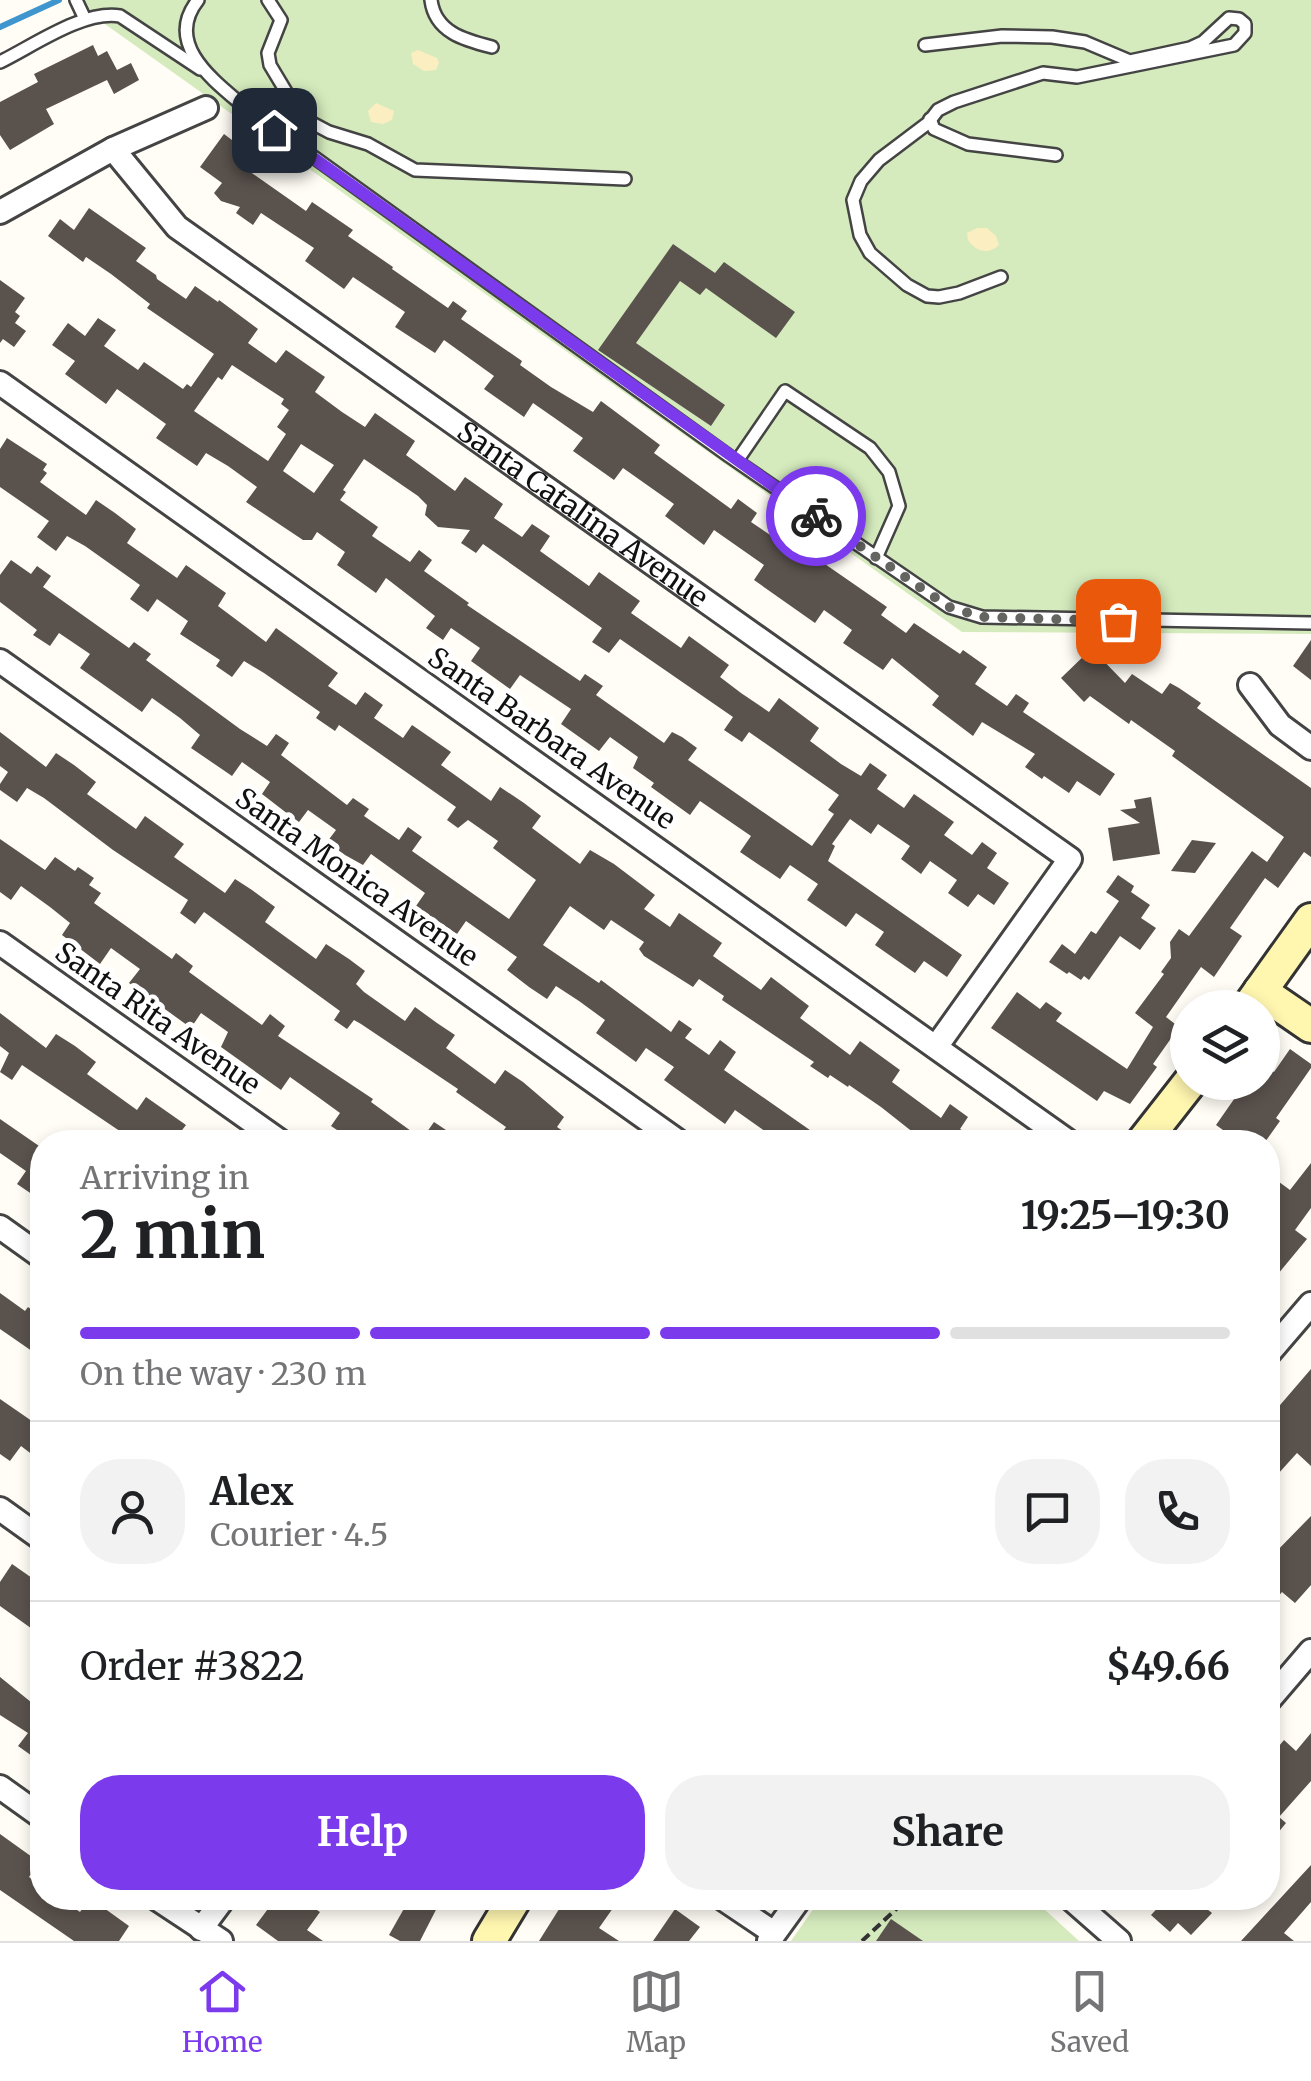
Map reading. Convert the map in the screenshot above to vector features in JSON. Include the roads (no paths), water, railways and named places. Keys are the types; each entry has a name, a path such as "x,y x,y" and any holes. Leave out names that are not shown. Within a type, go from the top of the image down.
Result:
{"street":[{"path":"0,212 113,149 206,108"},
{"name":"Santa Catalina Avenue","path":"113,149 178,227 1070,859 936,1047"},
{"name":"Santa Barbara Avenue","path":"0,383 1052,1130"},
{"name":"Santa Monica Avenue","path":"0,660 662,1130"},
{"path":"1250,684 1280,725 1311,748"},
{"path":"1261,990 1311,920"},
{"name":"Santa Rita Avenue","path":"0,943 264,1130"},
{"path":"1280,1012 1311,1026"},
{"path":"1152,1130 1176,1100"},
{"path":"0,1227 30,1248"},
{"path":"1280,1340 1311,1304"},
{"path":"0,1509 30,1530"},
{"path":"1280,1686 1311,1651"},
{"path":"0,1787 30,1808"},
{"path":"174,1910 211,1935 220,1910"},
{"path":"488,1941 507,1910"},
{"path":"737,1910 772,1937 791,1910"},
{"path":"1090,1910 1119,1941"}],"lane":[{"path":"76,0 85,19"},
{"path":"198,0 192,7 187,38 200,69"},
{"path":"268,0 281,20 268,53 276,79 312,123 329,132 368,144 415,170 625,179"},
{"path":"431,0 432,10 451,34 492,47"},
{"path":"0,62 85,19 107,14 120,16 200,69 353,188 949,607 982,617 1311,623"},
{"path":"925,45 1002,36 1052,37 1084,42 1130,61 1190,48 1229,18 1245,24 1245,33 1234,45 1077,77 1043,73 954,102 938,110 861,180 853,200 860,235 870,253 906,285 927,296 959,294 1001,278"},
{"path":"930,120 934,129 954,140 1056,155"},
{"path":"737,461 784,391 870,448 889,472 898,506 876,558"}],"waterway":[{"path":"0,27 59,0"}]}
